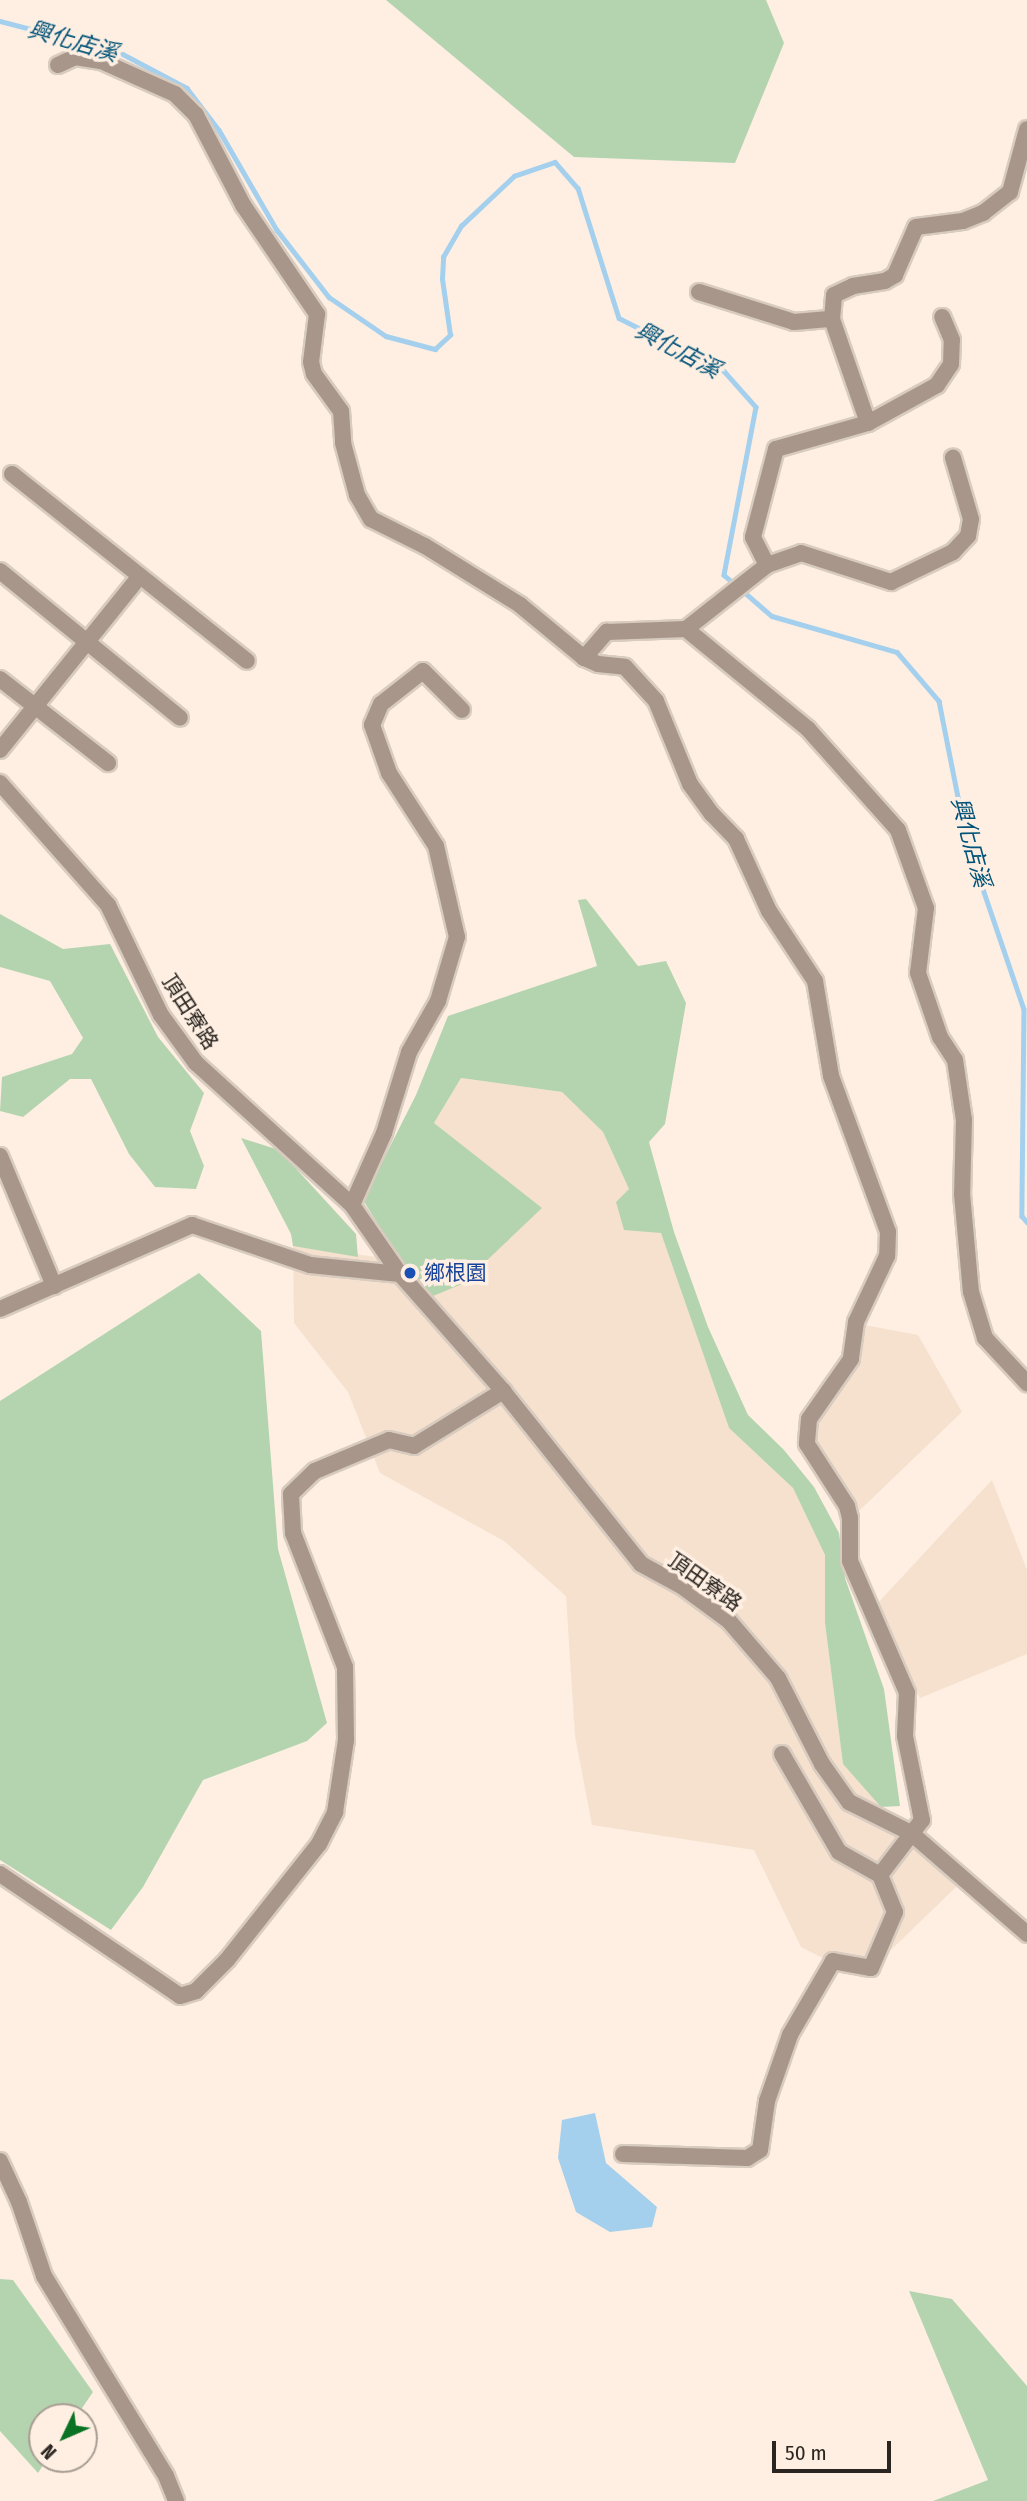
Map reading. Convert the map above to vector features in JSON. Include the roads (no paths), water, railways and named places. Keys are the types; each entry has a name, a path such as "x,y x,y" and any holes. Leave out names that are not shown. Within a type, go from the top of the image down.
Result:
{"street":[{"path":"58,65 75,57 101,61 175,94 196,115 243,205 317,314 311,362 314,374 341,411 343,443 357,495 372,519 425,546 520,605 584,658 597,664 625,667 656,701 691,784 712,814 736,839 769,911 815,981 831,1076 888,1233 887,1256 856,1322 851,1359 809,1419 807,1444 847,1506 850,1518 850,1561 907,1693 905,1736 922,1820 880,1875"},
{"path":"867,423 832,319 834,295 853,286 885,281 895,275 916,227 963,221 984,213 1010,192 1027,129"},
{"path":"699,292 794,322 832,319"},
{"path":"767,565 753,537 776,449 867,423 937,385 951,364 952,340 942,317"},
{"path":"584,658 607,632 686,629 767,565 801,553 891,582 953,552 968,536 971,519 953,458"},
{"path":"12,474 247,661"},
{"path":"0,571 180,718"},
{"path":"0,750 140,576"},
{"path":"686,629 808,729 898,830 926,908 918,973 940,1037 955,1059 964,1120 962,1194 971,1292 985,1338 1027,1383"},
{"path":"352,1205 384,1133 409,1052 438,1001 457,937 436,846 389,773 372,726 381,704 423,671 462,710"},
{"path":"0,679 108,763"},
{"name":"頂田寮路","path":"0,783 108,905 161,1015 196,1063 352,1205 400,1274 502,1391 641,1564 683,1587 729,1621 778,1678 822,1764 849,1802 911,1833 1027,1934"},
{"path":"0,1158 54,1286"},
{"path":"0,1309 192,1225 310,1265 400,1274"},
{"path":"0,1874 180,1996 196,1991 227,1960 319,1844 335,1812 346,1740 345,1667 293,1533 291,1494 315,1471 389,1440 414,1446 502,1391"},
{"path":"623,2154 747,2158 760,2150 767,2101 785,2048 833,1961 871,1968 895,1912 880,1875 839,1852 782,1754"},
{"path":"0,2161 19,2202 44,2276 166,2476 176,2501"}],"water":[{"path":"595,2113 606,2163 657,2207 652,2227 610,2232 576,2212 558,2158 562,2120"}],"waterway":[{"name":"興化店溪","path":"0,21 119,52 187,88 219,130 277,230 329,297 386,336 435,349 450,335 442,279 443,257 461,226 514,176 555,162 578,188 619,318 724,371 756,407 724,575 736,585"},
{"name":"興化店溪","path":"743,591 772,616 897,652 939,701 967,842 1024,1009 1022,1216 1027,1222"}],"place":[{"name":"鄉根園","path":"410,1273"}]}
